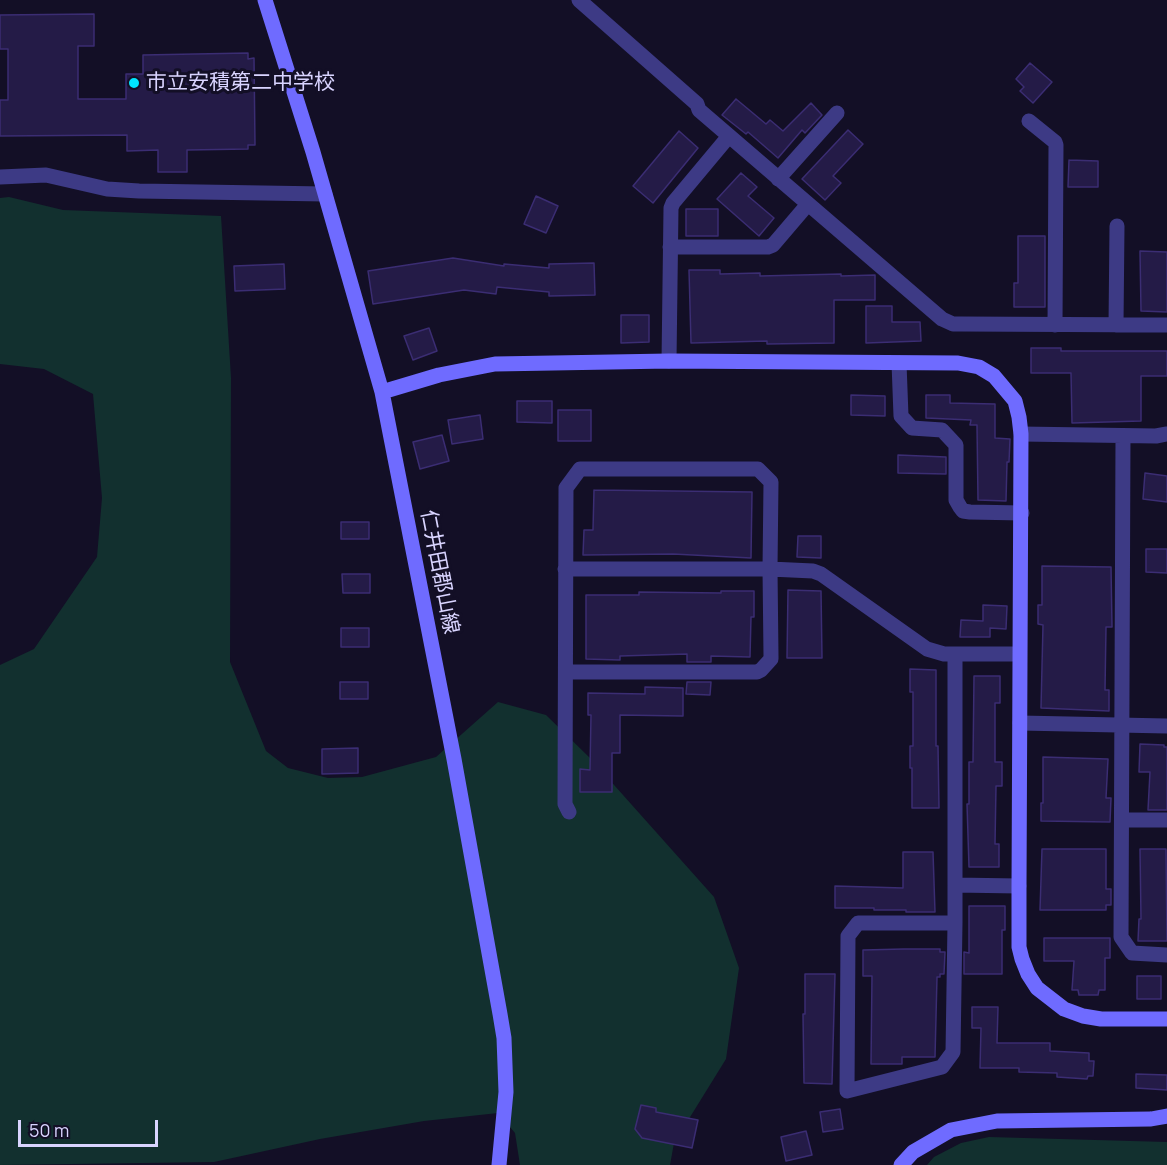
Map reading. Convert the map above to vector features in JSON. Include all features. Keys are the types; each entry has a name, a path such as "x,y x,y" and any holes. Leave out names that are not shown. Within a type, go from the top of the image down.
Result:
{"street":[{"name":"仁井田郡山線","path":"265,0 325,194 382,392 454,759 504,1038 506,1092 499,1165"},
{"path":"579,0 697,104 699,110 938,316 948,322 1167,325"},
{"path":"778,178 837,113"},
{"path":"1029,121 1055,142 1056,146 1055,325"},
{"path":"669,361 670,247 673,203 729,136"},
{"path":"0,177 46,175 106,189 139,191 325,194"},
{"path":"670,247 768,247 773,245 808,204"},
{"path":"1116,325 1117,226"},
{"path":"382,392 439,375 495,363 669,361 958,363 984,369 1001,382 1015,402 1020,417 1021,434 1019,886 1022,959 1032,981 1064,1009 1083,1016 1101,1018 1167,1019"},
{"path":"899,363 901,416 912,428 942,430 956,445 956,500 960,507 970,512 1022,513"},
{"path":"1021,434 1123,436 1167,434"},
{"path":"1123,436 1121,937 1132,953 1167,955"},
{"path":"566,672 757,672 771,659 771,482 758,470 580,470 566,488 565,804 569,812"},
{"path":"565,569 770,569 817,572 927,650 944,654 1019,654"},
{"path":"955,654 955,922 953,1052 942,1067 847,1090 848,936 858,922 955,922"},
{"path":"1020,723 1167,726"},
{"path":"1122,820 1167,820"},
{"path":"955,885 1019,886"},
{"path":"901,1165 914,1152 951,1130 985,1123 1151,1119 1167,1116"}],"green space":[{"path":"9,197 63,210 221,216 231,378 230,662 266,751 288,768 328,778 362,777 436,757 498,702 546,715 590,758 714,897 739,968 726,1059 674,1143 670,1165 520,1165 515,1133 498,1113 424,1121 320,1139 214,1162 0,1165 0,665 34,649 97,557 102,498 93,394 44,369 0,364 0,198"},
{"path":"989,1137 1167,1142 1167,1165 927,1165 934,1157 961,1143"}],"building":[{"path":"94,14 94,46 78,46 78,99 126,99 126,74 143,74 143,55 248,53 248,59 254,58 255,145 248,145 248,149 187,150 187,172 158,172 158,150 127,151 127,135 0,136 0,100 8,100 8,49 0,49 0,15"},
{"path":"1030,63 1052,82 1033,103 1020,91 1024,87 1016,79"},
{"path":"736,99 766,124 770,120 783,131 811,103 822,115 805,133 802,130 778,158 748,132 746,134 722,115"},
{"path":"848,130 863,144 833,176 841,183 825,200 802,179"},
{"path":"679,131 698,148 653,203 633,186"},
{"path":"1069,160 1098,161 1098,187 1068,187"},
{"path":"741,173 757,187 748,196 774,218 759,236 717,199"},
{"path":"536,196 558,206 546,233 524,224"},
{"path":"686,209 718,209 718,236 686,236"},
{"path":"1018,236 1045,236 1045,307 1014,307 1014,283 1018,283"},
{"path":"1140,251 1167,252 1167,312 1141,311"},
{"path":"453,258 504,266 504,264 549,268 549,264 594,263 595,295 549,296 549,292 497,287 496,294 464,290 373,304 368,271"},
{"path":"284,264 285,289 235,291 234,266"},
{"path":"689,270 720,270 720,274 760,273 760,276 875,275 875,300 834,300 834,343 767,344 767,341 691,343"},
{"path":"866,306 892,306 892,322 920,322 921,341 866,343"},
{"path":"621,315 649,315 649,342 621,343"},
{"path":"429,328 437,351 413,360 404,336"},
{"path":"1031,348 1061,348 1061,351 1167,351 1167,376 1141,376 1141,421 1072,423 1071,373 1031,373"},
{"path":"851,395 885,396 885,416 851,415"},
{"path":"926,395 950,395 950,403 995,404 995,438 1010,439 1006,501 978,500 977,425 970,425 971,420 926,418"},
{"path":"517,401 552,401 552,423 517,422"},
{"path":"558,410 591,410 591,441 558,441"},
{"path":"480,415 483,439 452,444 448,420"},
{"path":"442,435 449,461 420,469 413,442"},
{"path":"898,455 946,457 946,474 898,473"},
{"path":"1145,473 1167,476 1167,502 1143,499"},
{"path":"594,490 752,492 751,558 673,554 583,555 584,530 593,530"},
{"path":"341,522 369,522 369,539 341,539"},
{"path":"798,536 821,536 821,558 797,557"},
{"path":"1146,549 1167,549 1167,573 1146,572"},
{"path":"1042,566 1111,567 1112,627 1106,627 1105,690 1109,690 1109,711 1041,708 1043,625 1038,624 1038,605 1042,605"},
{"path":"342,574 370,574 370,593 343,593"},
{"path":"788,590 821,591 822,658 787,658"},
{"path":"721,591 754,591 750,657 711,656 711,662 687,662 687,654 620,656 620,660 586,659 586,595 639,595 639,592 721,593"},
{"path":"983,605 1007,606 1006,629 990,628 990,637 960,637 961,620 983,621"},
{"path":"341,628 369,628 369,647 341,647"},
{"path":"910,669 936,670 939,808 912,808 910,746 913,746 913,692 910,692"},
{"path":"974,676 1000,676 1000,703 995,703 995,762 1002,762 1002,786 996,786 995,844 999,844 999,867 969,867 967,804 969,804 969,762 973,762"},
{"path":"340,682 368,682 368,699 340,699"},
{"path":"687,682 711,682 710,695 686,694"},
{"path":"645,687 683,688 683,716 620,715 620,753 612,753 612,792 580,792 580,769 590,770 591,715 588,715 588,693 645,694"},
{"path":"1140,744 1167,747 1167,810 1148,810 1150,772 1139,772"},
{"path":"358,748 358,773 322,774 322,749"},
{"path":"1043,757 1108,759 1106,798 1111,798 1110,822 1041,821"},
{"path":"1042,849 1106,849 1106,889 1111,889 1111,905 1106,905 1106,910 1040,910"},
{"path":"1140,849 1166,849 1167,941 1138,941 1139,919 1141,919"},
{"path":"903,852 933,852 935,912 835,908 835,886 903,888"},
{"path":"969,906 1005,906 1005,930 1002,930 1002,974 964,974 964,952 969,953"},
{"path":"1044,938 1110,938 1110,958 1105,958 1105,990 1099,990 1098,995 1079,995 1078,990 1072,990 1074,961 1044,961"},
{"path":"940,949 940,952 945,952 944,974 937,977 935,1057 902,1057 902,1064 871,1064 872,976 863,976 863,950"},
{"path":"805,974 835,974 832,1084 804,1083"},
{"path":"1137,976 1161,976 1161,999 1137,999"},
{"path":"972,1007 998,1007 997,1043 1050,1043 1050,1051 1089,1053 1089,1061 1094,1061 1093,1076 1088,1076 1087,1079 1057,1077 1057,1073 1019,1072 1019,1068 980,1068 981,1028 972,1028"},
{"path":"1136,1074 1167,1075 1167,1090 1136,1088"},
{"path":"641,1105 656,1108 656,1112 698,1120 692,1148 642,1138 635,1129"},
{"path":"840,1109 843,1129 823,1132 820,1112"},
{"path":"806,1131 812,1155 786,1161 781,1137"}],"place":[{"name":"市立安積第二中学校","path":"134,83"}]}
